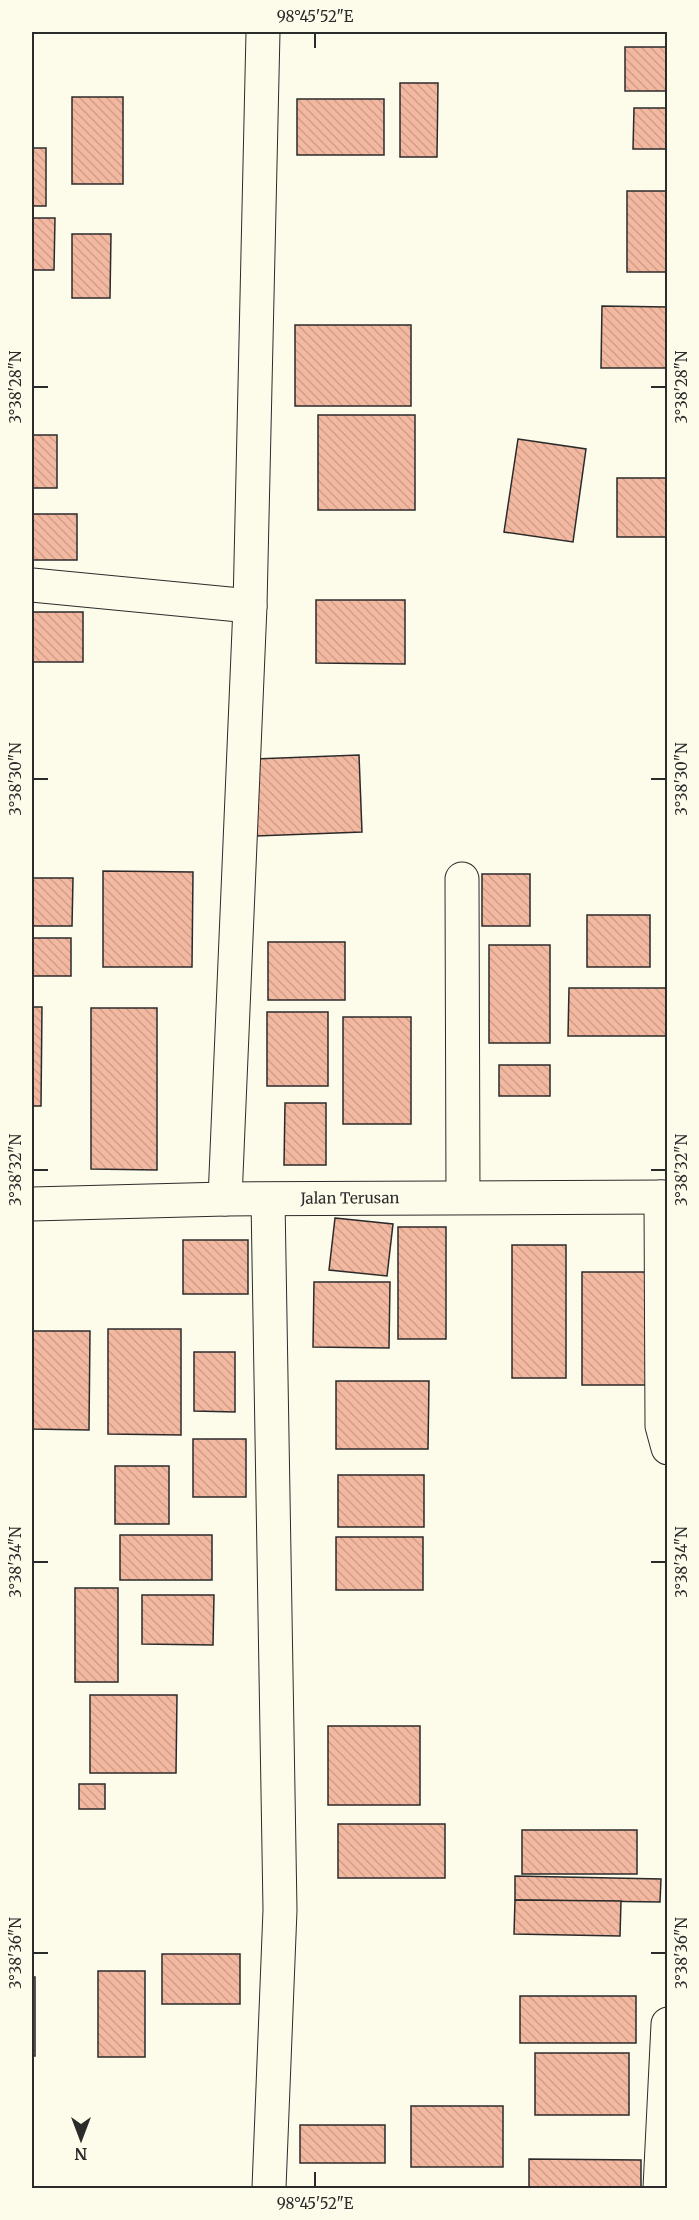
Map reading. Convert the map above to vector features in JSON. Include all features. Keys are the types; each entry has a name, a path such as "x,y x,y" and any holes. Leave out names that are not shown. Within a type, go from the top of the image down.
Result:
{"street":[{"path":"225,1199 250,606 263,32"},
{"path":"32,585 250,606"},
{"path":"462,879 463,1197"},
{"path":"664,1197 662,1426 668,1448"},
{"name":"Jalan Terusan","path":"32,1204 225,1199 664,1197"},
{"path":"268,1200 280,1910 269,2188"},
{"path":"660,2188 668,2024"}],"building":[{"path":"625,47 668,47 668,91 625,91"},
{"path":"400,83 438,83 437,157 400,157"},
{"path":"72,97 123,97 123,184 72,184"},
{"path":"297,99 384,99 384,155 297,155"},
{"path":"634,108 668,108 668,149 633,149"},
{"path":"32,148 46,148 46,206 32,206"},
{"path":"627,191 668,191 668,272 627,272"},
{"path":"32,218 55,218 54,270 32,270"},
{"path":"72,234 111,234 110,298 72,298"},
{"path":"602,306 668,307 668,368 601,368"},
{"path":"295,325 411,325 411,406 295,406"},
{"path":"318,415 415,415 415,510 318,510"},
{"path":"32,435 57,435 57,488 32,488"},
{"path":"518,439 586,449 573,542 504,532"},
{"path":"617,478 668,478 668,537 617,537"},
{"path":"32,514 77,514 77,560 32,560"},
{"path":"316,600 405,600 405,664 316,663"},
{"path":"32,612 83,612 83,662 32,662"},
{"path":"359,755 362,832 256,836 253,759"},
{"path":"103,871 193,872 192,967 103,967"},
{"path":"482,874 530,874 530,926 482,926"},
{"path":"32,878 73,878 72,926 32,926"},
{"path":"587,915 650,915 650,967 587,967"},
{"path":"32,938 71,938 71,976 32,976"},
{"path":"268,942 345,942 345,1000 268,1000"},
{"path":"489,945 550,945 550,1043 489,1043"},
{"path":"569,988 668,988 668,1036 568,1036"},
{"path":"32,1007 42,1007 41,1106 32,1106"},
{"path":"91,1008 157,1008 157,1170 91,1169"},
{"path":"267,1012 328,1012 328,1086 267,1086"},
{"path":"343,1017 411,1017 411,1124 343,1124"},
{"path":"499,1065 550,1065 550,1096 499,1096"},
{"path":"285,1103 326,1103 326,1165 284,1165"},
{"path":"335,1218 393,1224 387,1276 329,1270"},
{"path":"398,1227 446,1227 446,1339 398,1339"},
{"path":"183,1240 248,1240 248,1294 183,1294"},
{"path":"512,1245 566,1245 566,1378 512,1378"},
{"path":"582,1272 646,1272 646,1385 582,1385"},
{"path":"314,1282 390,1282 389,1348 313,1347"},
{"path":"108,1329 181,1329 181,1435 108,1434"},
{"path":"33,1331 90,1331 89,1430 32,1429"},
{"path":"194,1352 235,1352 235,1412 194,1411"},
{"path":"336,1381 429,1381 428,1449 336,1449"},
{"path":"193,1439 246,1439 246,1497 193,1497"},
{"path":"115,1466 169,1466 169,1524 115,1524"},
{"path":"338,1475 424,1475 424,1527 338,1527"},
{"path":"120,1535 212,1535 212,1580 120,1580"},
{"path":"336,1537 423,1537 423,1590 336,1590"},
{"path":"75,1588 118,1588 118,1682 75,1682"},
{"path":"142,1595 214,1595 213,1645 142,1644"},
{"path":"90,1695 177,1695 176,1773 90,1773"},
{"path":"328,1726 420,1726 420,1805 328,1805"},
{"path":"79,1784 105,1784 105,1809 79,1809"},
{"path":"338,1824 445,1824 445,1878 338,1878"},
{"path":"522,1830 637,1830 637,1874 522,1874"},
{"path":"515,1876 661,1879 660,1902 515,1900"},
{"path":"515,1900 621,1901 620,1936 514,1934"},
{"path":"162,1954 240,1954 240,2004 162,2004"},
{"path":"98,1971 145,1971 145,2057 98,2057"},
{"path":"32,1977 35,1977 35,2056 32,2056"},
{"path":"520,1996 636,1996 636,2043 520,2043"},
{"path":"535,2053 629,2053 629,2115 535,2115"},
{"path":"411,2106 503,2106 503,2167 411,2167"},
{"path":"300,2125 385,2125 385,2163 300,2163"},
{"path":"529,2159 641,2160 641,2188 529,2188"}]}
